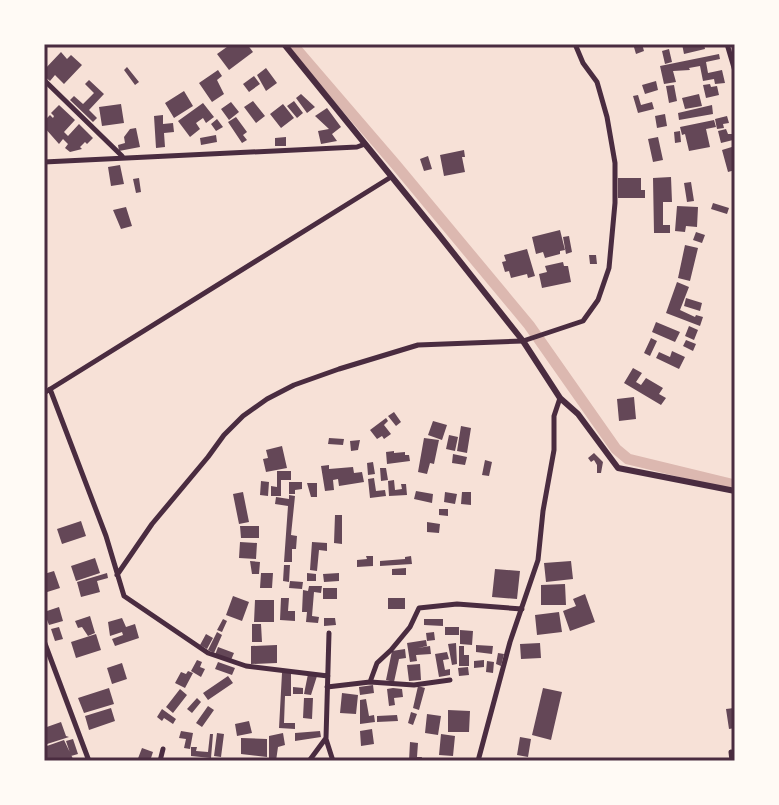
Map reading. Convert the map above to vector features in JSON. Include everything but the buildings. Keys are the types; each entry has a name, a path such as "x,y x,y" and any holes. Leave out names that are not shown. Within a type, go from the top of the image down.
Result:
{"street":[{"path":"284,44 523,341 560,398 578,414 618,468 735,491"},
{"path":"117,575 152,524 224,435 267,399 294,385 418,345 523,341 583,321 598,300 609,268 615,163 597,82 583,63 575,44"},
{"path":"727,44 735,71"},
{"path":"44,80 123,157"},
{"path":"44,162 357,147 365,144"},
{"path":"328,676 246,666 208,653 124,596 106,536 47,391 391,177"},
{"path":"478,761 510,642 538,560 554,450 554,416 560,398"},
{"path":"370,682 377,663 410,627 419,608 457,604 522,609"},
{"path":"329,633 326,738 333,761"},
{"path":"44,641 89,761"},
{"path":"327,687 370,682 414,685 450,680"},
{"path":"309,761 326,738"},
{"path":"160,761 163,749"},
{"path":"731,752 732,761"}],"waterway":[{"path":"292,44 529,325 616,449 628,459 735,485"}]}
